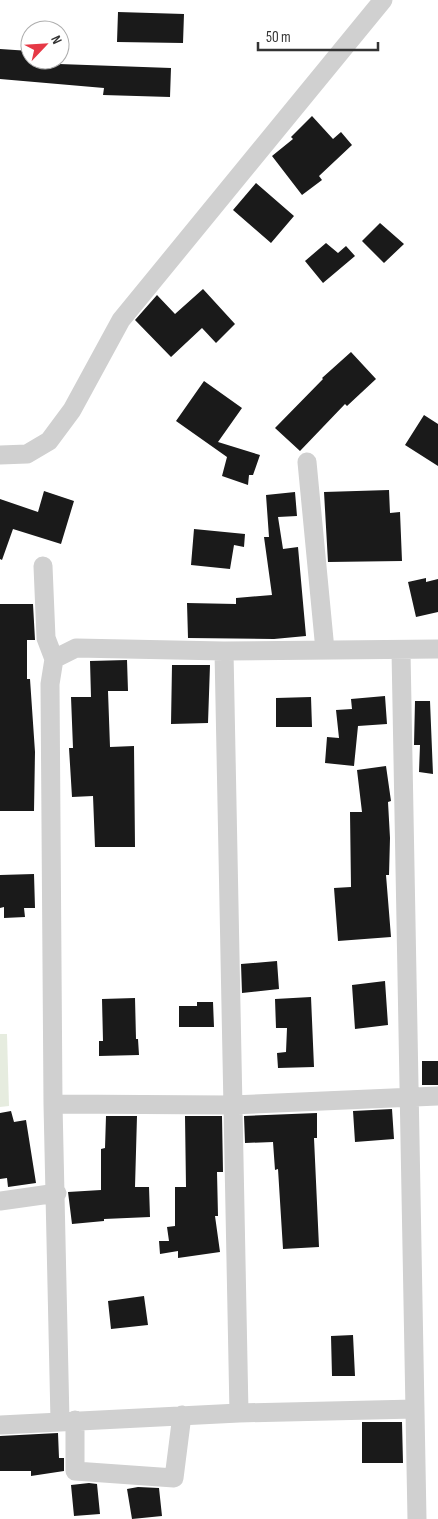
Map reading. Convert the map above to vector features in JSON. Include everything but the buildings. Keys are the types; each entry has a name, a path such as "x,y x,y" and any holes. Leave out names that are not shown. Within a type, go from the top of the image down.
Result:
{"street":[{"path":"0,455 27,454 50,441 72,410 121,320 384,0"},
{"path":"307,462 325,650"},
{"path":"43,566 46,638 54,660 50,684 53,1104 68,1421 75,1470 174,1478 182,1415"},
{"path":"54,660 76,648 224,652 438,649"},
{"path":"401,651 417,1519"},
{"path":"224,652 239,1412"},
{"path":"53,1104 232,1105 438,1096"},
{"path":"0,1201 57,1193"},
{"path":"0,1426 239,1412 415,1409"}],"shaded area":[{"path":"0,1034 7,1034 9,1106 0,1107"}]}
